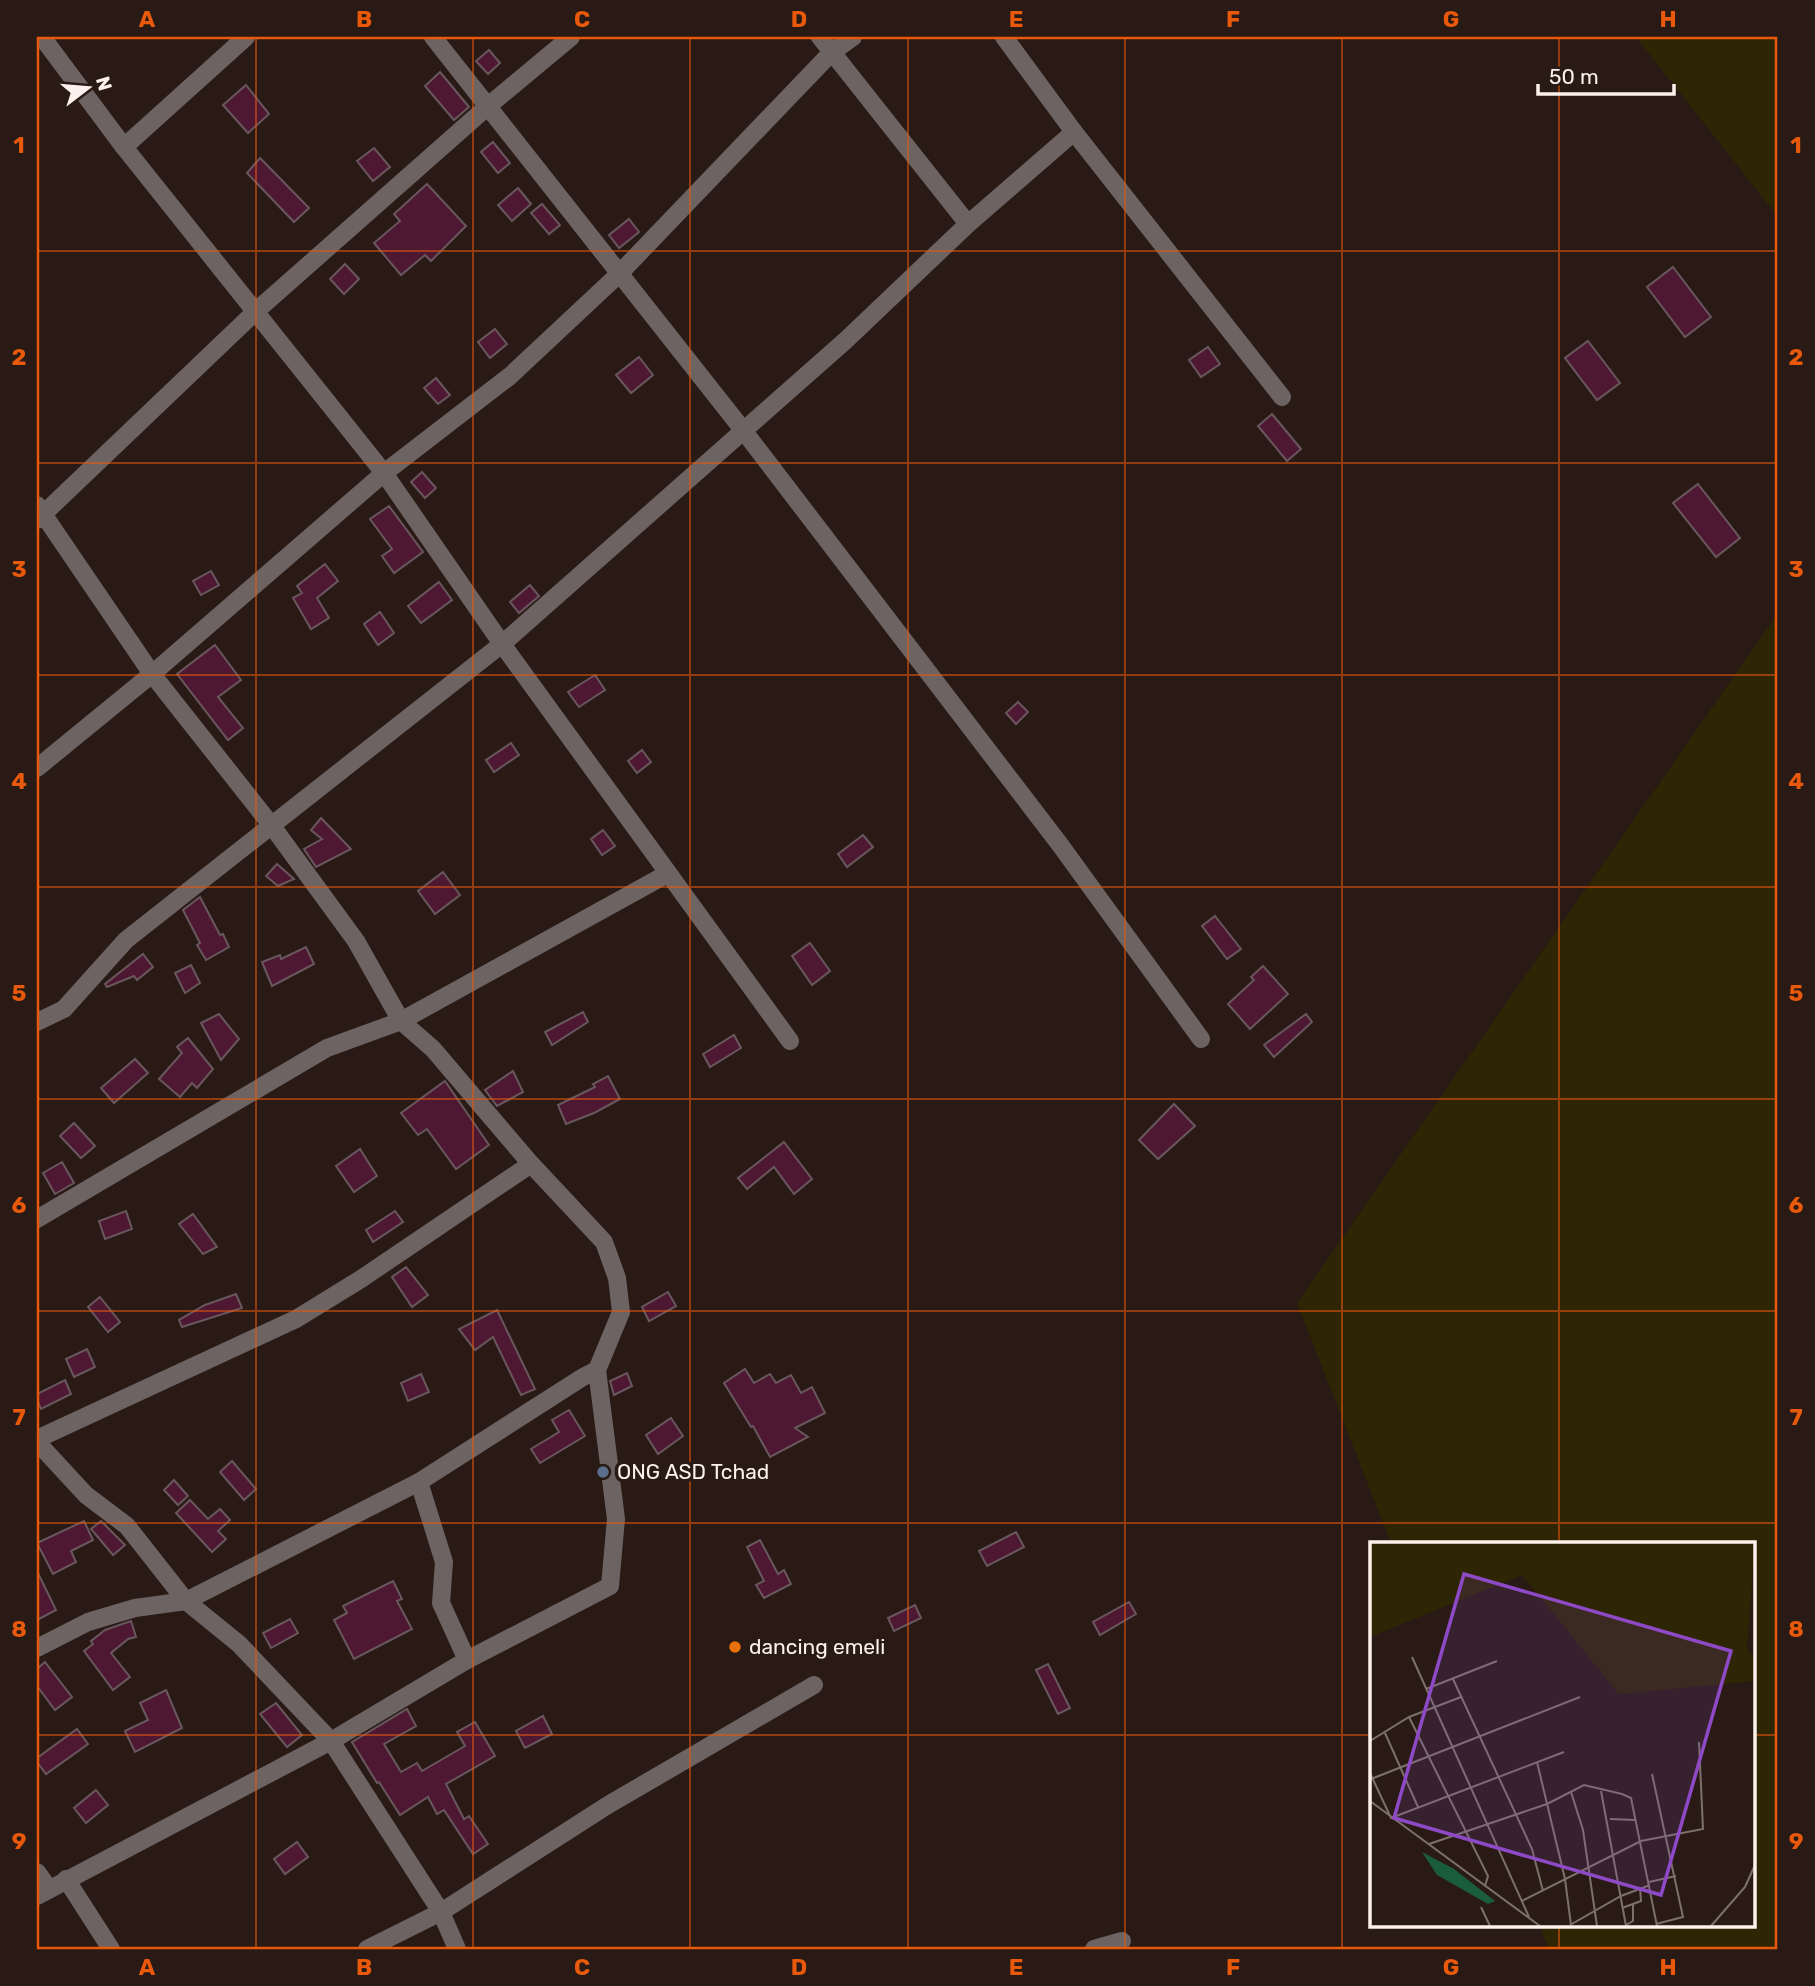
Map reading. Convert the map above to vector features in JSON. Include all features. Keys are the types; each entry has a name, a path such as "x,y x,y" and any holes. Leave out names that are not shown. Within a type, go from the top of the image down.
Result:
{"street":[{"path":"42,37 124,147 384,473 502,644 790,1041"},
{"path":"124,147 246,37"},
{"path":"433,37 743,430 1061,846 1201,1039"},
{"path":"37,1872 43,1892 331,1741 467,1660 610,1586 616,1519 597,1370 621,1312 617,1278 604,1242 531,1164 433,1049 401,1021 356,940 272,826 152,674 39,513 256,312 487,107 571,37"},
{"path":"820,37 968,224"},
{"path":"37,768 152,674 384,473 510,376 618,274 831,53 853,37"},
{"path":"1004,37 1074,132 1282,397"},
{"path":"37,1022 64,1009 126,940 502,644 845,341 968,224 1074,132"},
{"path":"37,1219 327,1048 401,1021 667,874"},
{"path":"457,1949 441,1912 331,1741 239,1644 186,1601 127,1526 86,1495 37,1441 296,1319 362,1279 531,1164"},
{"path":"37,1648 88,1622 135,1608 186,1601 419,1482 597,1370"},
{"path":"419,1482 444,1562 441,1603 467,1660"},
{"path":"367,1949 441,1912 608,1805 814,1685"},
{"path":"66,1879 111,1949"},
{"path":"1094,1949 1122,1941"}],"sand":[{"path":"1636,37 1778,37 1778,217"},
{"path":"1778,613 1778,1949 1549,1949 1539,1926 1756,1926 1756,1542 1391,1542 1297,1303"}],"building":[{"path":"489,50 500,63 488,74 476,61"},
{"path":"440,72 469,107 454,120 425,86"},
{"path":"246,85 269,114 248,133 223,105"},
{"path":"493,142 510,163 498,173 481,152"},
{"path":"374,148 390,167 373,181 357,161"},
{"path":"260,158 309,208 294,222 247,173"},
{"path":"427,184 466,226 431,261 425,255 401,275 374,243 400,221 394,214"},
{"path":"518,188 531,204 512,221 498,205"},
{"path":"542,204 560,225 549,234 531,213"},
{"path":"629,219 639,232 619,248 609,235"},
{"path":"345,264 359,279 344,294 330,279"},
{"path":"1673,267 1711,317 1685,337 1647,287"},
{"path":"495,329 507,344 490,358 478,342"},
{"path":"1588,341 1620,383 1597,400 1565,358"},
{"path":"1208,347 1220,364 1201,377 1189,360"},
{"path":"639,357 653,375 631,393 616,375"},
{"path":"436,378 450,395 438,404 424,388"},
{"path":"1272,414 1301,449 1287,461 1258,426"},
{"path":"422,472 436,488 425,498 411,482"},
{"path":"1698,484 1740,538 1716,557 1673,503"},
{"path":"389,506 423,552 394,573 382,556 392,549 370,519"},
{"path":"325,564 338,581 317,598 329,618 311,629 293,598 302,593 297,586"},
{"path":"211,571 219,585 201,595 193,581"},
{"path":"439,582 452,600 421,623 408,606"},
{"path":"530,585 539,596 519,613 510,602"},
{"path":"380,612 394,633 378,645 364,624"},
{"path":"215,645 241,680 218,697 243,728 228,740 177,674"},
{"path":"595,675 605,690 579,707 568,692"},
{"path":"1018,702 1028,712 1016,724 1006,713"},
{"path":"511,743 519,755 494,772 486,760"},
{"path":"642,750 651,762 637,773 628,761"},
{"path":"321,818 351,849 316,867 304,849 322,839 311,830"},
{"path":"603,830 615,846 602,855 591,839"},
{"path":"863,835 873,847 847,867 838,854"},
{"path":"277,864 294,879 278,886 266,876"},
{"path":"443,872 460,895 435,914 418,891"},
{"path":"200,897 229,947 206,960 183,910"},
{"path":"1215,916 1241,949 1227,959 1202,926"},
{"path":"810,943 830,971 812,985 792,956"},
{"path":"306,947 314,964 272,986 262,962 280,955 281,959"},
{"path":"143,954 153,967 137,980 134,976 107,987 105,984"},
{"path":"191,965 200,983 185,993 175,973"},
{"path":"1263,966 1288,994 1250,1029 1228,1004 1254,980 1251,977"},
{"path":"583,1012 588,1022 552,1045 545,1032"},
{"path":"219,1014 239,1039 221,1060 201,1023"},
{"path":"1306,1014 1312,1022 1274,1057 1264,1045"},
{"path":"734,1035 741,1048 710,1067 703,1054"},
{"path":"188,1038 213,1069 197,1088 192,1083 180,1097 159,1079 182,1053 177,1047"},
{"path":"135,1059 148,1073 114,1103 101,1088"},
{"path":"513,1071 523,1092 497,1106 485,1090"},
{"path":"608,1076 620,1099 566,1124 558,1105 595,1087 593,1084"},
{"path":"445,1081 489,1145 456,1169 427,1129 418,1135 401,1113"},
{"path":"1174,1104 1195,1126 1158,1159 1139,1140"},
{"path":"74,1123 95,1146 81,1158 60,1136"},
{"path":"784,1142 812,1179 794,1194 774,1167 747,1189 738,1178"},
{"path":"360,1149 377,1176 354,1192 336,1166"},
{"path":"62,1162 74,1183 55,1194 43,1173"},
{"path":"126,1211 132,1229 105,1239 99,1221"},
{"path":"395,1211 403,1222 373,1242 366,1230"},
{"path":"193,1214 217,1247 203,1254 179,1224"},
{"path":"406,1267 428,1295 412,1307 392,1277"},
{"path":"668,1292 676,1306 649,1321 642,1307"},
{"path":"236,1294 242,1308 182,1327 179,1320 205,1305"},
{"path":"100,1297 120,1322 108,1332 88,1307"},
{"path":"497,1310 535,1389 521,1395 493,1337 475,1350 459,1329"},
{"path":"87,1349 95,1367 74,1377 66,1359"},
{"path":"745,1369 754,1383 770,1374 776,1383 791,1375 801,1393 812,1387 825,1413 795,1428 808,1437 770,1457 724,1383"},
{"path":"627,1373 632,1386 614,1395 610,1381"},
{"path":"421,1374 429,1392 408,1401 401,1383"},
{"path":"65,1380 71,1394 41,1409 37,1394"},
{"path":"569,1410 585,1436 540,1463 531,1449 559,1432 552,1420"},
{"path":"671,1418 683,1436 658,1454 646,1435"},
{"path":"232,1461 256,1489 244,1500 220,1472"},
{"path":"174,1480 188,1496 178,1505 164,1490"},
{"path":"190,1500 208,1519 220,1509 230,1520 218,1531 226,1539 212,1552 176,1513"},
{"path":"84,1521 93,1540 71,1551 76,1562 53,1574 37,1543"},
{"path":"101,1521 125,1545 113,1555 91,1529"},
{"path":"1016,1532 1024,1547 987,1566 979,1551"},
{"path":"760,1540 778,1574 784,1570 791,1584 764,1598 756,1585 764,1581 747,1547"},
{"path":"37,1571 56,1610 37,1620"},
{"path":"393,1581 402,1599 397,1601 412,1629 354,1659 334,1620 347,1613 343,1606"},
{"path":"1129,1602 1136,1614 1100,1635 1093,1622"},
{"path":"915,1605 921,1618 894,1631 888,1618"},
{"path":"290,1619 298,1633 271,1648 263,1633"},
{"path":"131,1621 136,1637 128,1639 111,1653 130,1677 113,1690 84,1651 93,1644 91,1641 105,1630"},
{"path":"45,1662 72,1697 55,1710 37,1686 37,1669"},
{"path":"1048,1664 1070,1708 1058,1714 1036,1670"},
{"path":"166,1690 182,1728 135,1752 125,1731 148,1720 140,1703"},
{"path":"276,1703 302,1735 287,1747 260,1714"},
{"path":"407,1709 416,1726 384,1744 401,1772 417,1763 422,1771 465,1746 457,1732 475,1722 495,1756 446,1784 464,1819 469,1816 488,1844 473,1854 444,1810 437,1814 428,1797 400,1815 352,1742"},
{"path":"543,1716 552,1734 525,1748 516,1731"},
{"path":"77,1729 88,1744 46,1774 37,1758"},
{"path":"96,1790 108,1805 86,1823 74,1808"},
{"path":"297,1842 308,1857 285,1874 274,1859"}],"place":[{"name":"ONG ASD Tchad","path":"603,1472"},
{"name":"dancing emeli","path":"735,1647"}]}
